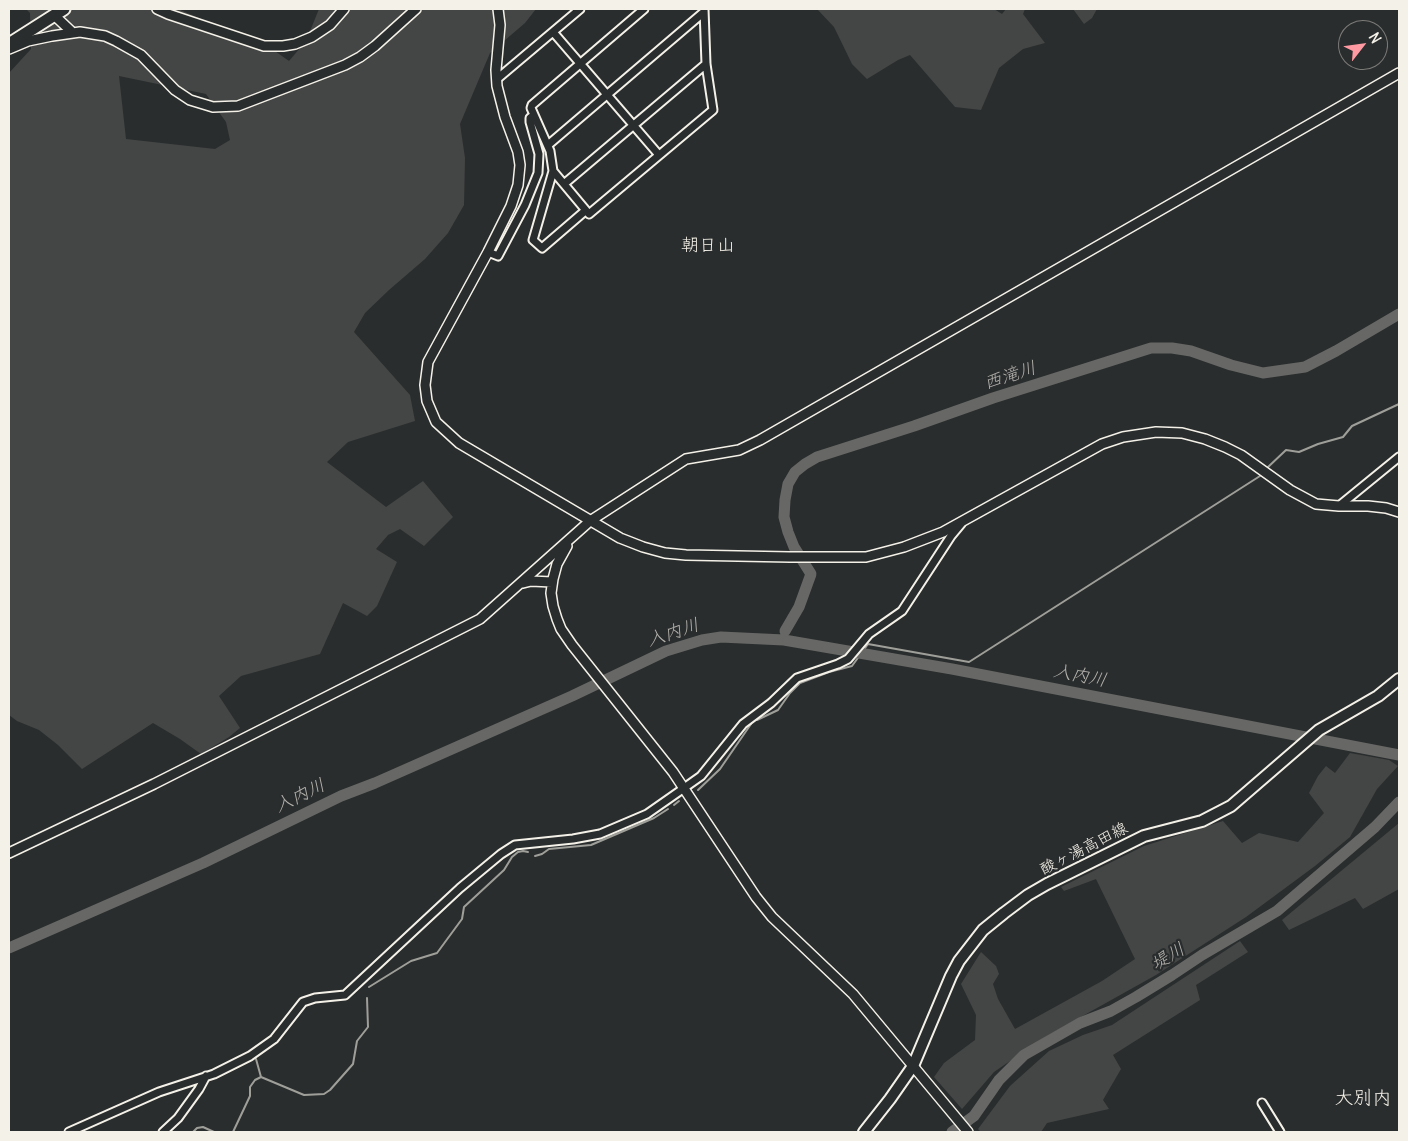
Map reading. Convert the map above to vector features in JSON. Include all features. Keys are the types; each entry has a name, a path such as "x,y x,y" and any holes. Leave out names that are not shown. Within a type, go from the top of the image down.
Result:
{"main road":[{"path":"9,44 59,12"},
{"name":"酸ヶ湯高田線","path":"864,1132 913,1066 951,976 959,961 983,930 1028,895 1127,844 1144,836 1202,821 1231,806 1319,730 1378,696 1399,679"}],"street":[{"path":"157,9 264,46 295,44 312,38 330,25 344,9"},
{"path":"9,49 28,41 80,32 105,36 141,55 175,90 190,100 213,107 238,106 345,65 360,57 416,9"},
{"path":"498,9 500,25 497,79 502,106 518,152 520,173 514,199 488,252 428,362 424,385 429,408 441,428 459,443 620,538 644,548 686,555 866,556 904,547 962,522 1113,439 1156,432 1182,433 1216,443 1241,455 1290,490 1316,504 1368,506 1399,512"},
{"path":"497,79 580,9"},
{"path":"585,211 542,248 533,240 553,171 552,156 534,115 532,105 644,9"},
{"path":"553,171 589,214 713,110 706,64 704,10"},
{"path":"548,145 704,10"},
{"path":"59,12 73,33"},
{"path":"553,32 660,155"},
{"path":"564,184 706,64"},
{"path":"9,853 162,779 480,619 590,521 686,458 739,450 760,440 1399,73"},
{"path":"488,252 498,256 525,205 538,173 539,154 530,122 530,118 534,115"},
{"path":"1339,506 1350,495 1399,457"},
{"path":"69,1132 159,1092 206,1076 250,1056 274,1039 304,1002 315,998 345,995 460,888 501,854 515,845 600,834 647,814 701,776 743,724 771,704 797,678 848,659 869,634 902,611 962,522"},
{"path":"574,535 557,564 552,582 553,606 562,629 605,687 674,772 756,897 772,917 853,994 968,1132"},
{"path":"518,585 531,581 552,582"},
{"path":"163,1132 178,1118 206,1076"},
{"path":"1262,1103 1280,1132"}],"shaded area":[{"path":"26,9 178,9 272,49 289,61 306,41 319,9 536,9 525,23 490,53 460,124 465,158 464,205 448,233 425,259 365,313 354,332 410,395 415,421 348,442 327,462 386,507 423,481 453,517 424,546 400,529 388,535 376,549 397,562 377,606 367,616 343,603 320,654 241,676 219,696 240,728 201,754 153,723 82,769 58,745 39,730 17,721 9,715 9,73 31,49 30,13","holes":["119,76 206,94 226,122 230,140 215,149 126,139"]},
{"path":"817,9 994,9 1002,14 1006,9 1025,9 1023,14 1045,43 1023,49 999,68 981,110 955,107 910,55 867,79 852,64 834,27"},
{"path":"1073,9 1097,9 1092,18 1084,24"},
{"path":"1350,753 1389,760 1398,766 1377,789 1350,837 1315,866 1246,917 1156,975 1045,1037 994,1072 962,1109 934,1077 944,1063 975,1040 976,1015 961,984 981,952 996,966 999,974 993,984 998,999 1015,1029 1102,981 1135,959 1096,879 1064,891 1061,887 1144,846 1223,821 1242,843 1259,833 1298,842 1324,813 1309,793 1318,776 1326,766 1335,773"},
{"path":"1399,823 1399,889 1363,909 1355,898 1289,930 1282,920"},
{"path":"1240,941 1248,952 1196,985 1200,1000 1113,1055 1121,1069 1103,1100 1109,1109 1047,1123 1041,1132 981,1132 978,1129 1010,1086 1049,1051 1083,1035 1112,1025"}],"waterway":[{"name":"西滝川","path":"785,631 799,607 811,574 794,547 788,532 784,517 785,500 788,484 795,472 817,457 1151,348 1172,348 1191,351 1231,365 1263,373 1305,367 1399,314"},
{"path":"1267,468 1286,450 1299,452 1343,437 1352,426 1399,404"},
{"path":"757,720 778,710 800,683 852,666 868,644 969,662 1260,476"},
{"name":"入内川","path":"9,948 203,863 341,796 375,783 572,696 666,651 702,640 721,637 784,640 952,669 1399,755"},
{"path":"698,790 720,769 751,724"},
{"path":"674,805 679,801"},
{"name":"堤川","path":"952,1132 974,1116 999,1080 1024,1055 1080,1023 1111,1011 1136,997 1277,911 1375,827 1399,802"},
{"path":"535,856 549,849 591,845 654,818 668,809"},
{"path":"369,987 411,961 437,953 462,919 464,907 504,870 512,857 518,852 528,852"},
{"path":"256,1059 261,1077 304,1095 324,1094 330,1090 353,1064 357,1041 368,1027 367,998"},
{"path":"233,1132 250,1096 250,1087 255,1080 261,1077"},
{"path":"193,1132 197,1128 203,1127 214,1132"}],"district":[{"name":"朝日山","path":"708,246"},
{"name":"大別内","path":"1363,1099"}]}
